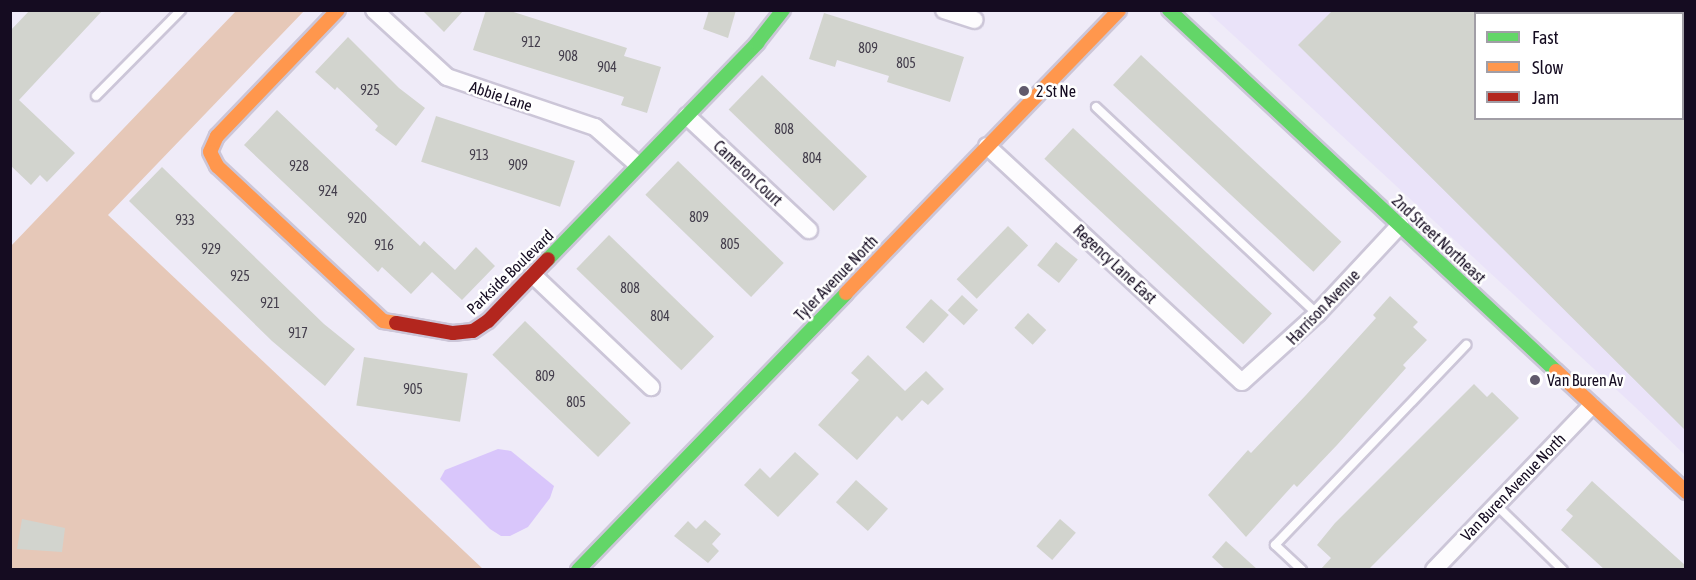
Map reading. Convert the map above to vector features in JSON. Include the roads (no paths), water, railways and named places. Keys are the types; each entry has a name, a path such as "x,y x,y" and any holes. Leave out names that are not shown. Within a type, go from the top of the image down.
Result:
{"street":[{"name":"Parkside Boulevard","path":"338,10 217,136 210,152 217,166 383,321 453,333 473,331 533,275 687,116 783,10"},
{"name":"Abbie Lane","path":"374,10 447,77 595,127 638,165"},
{"path":"944,10 974,20"},
{"name":"Tyler Avenue North","path":"578,570 1119,10"},
{"name":"2nd Street Northeast","path":"1168,10 1686,492"},
{"name":"Cameron Court","path":"687,116 809,230"},
{"name":"Regency Lane East","path":"987,146 1242,382"},
{"name":"Harrison Avenue","path":"1242,382 1317,314 1400,225"},
{"path":"533,275 651,387"},
{"name":"Van Buren Avenue North","path":"1434,570 1592,405"}],"lane":[{"path":"96,96 181,10"},
{"path":"1096,107 1317,314"},
{"path":"1302,570 1275,545 1466,345"},
{"path":"1496,505 1563,570"}],"place":[{"name":"2 St Ne","path":"1024,91"},
{"name":"Van Buren Av","path":"1535,380"}]}
